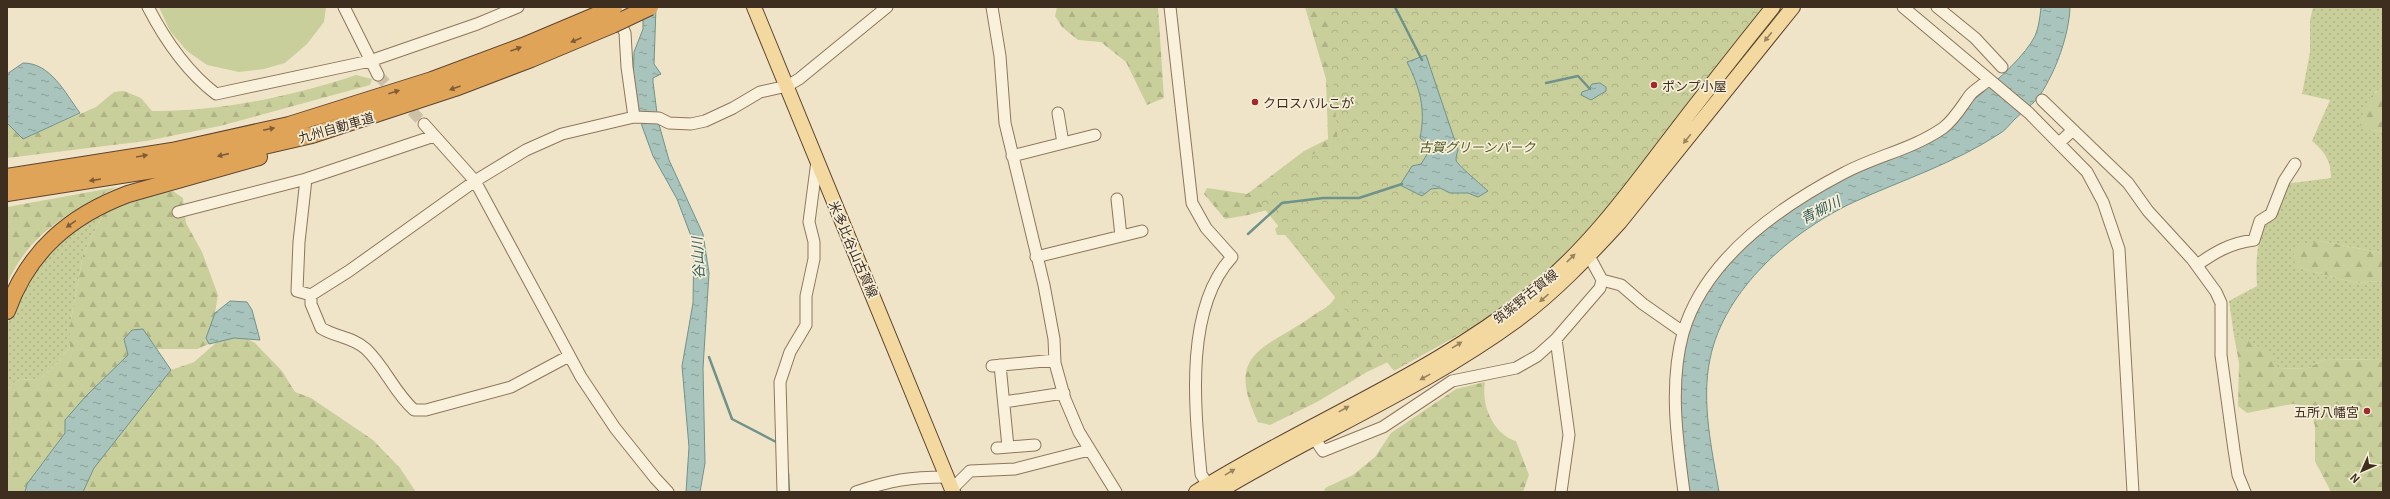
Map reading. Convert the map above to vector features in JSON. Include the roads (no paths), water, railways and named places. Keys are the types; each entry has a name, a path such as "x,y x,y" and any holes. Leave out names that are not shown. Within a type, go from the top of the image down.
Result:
{"highway":[{"name":"九州自動車道","path":"7,177 172,151 303,121 432,80 611,12 650,7"},
{"name":"九州自動車道","path":"7,193 172,167 312,134 383,113 531,59 611,12"},
{"path":"7,311 18,284 35,257 50,240 85,214 108,202 151,187 289,149 383,113"},
{"path":"7,173 30,174"}],"main road":[{"name":"米多比谷山古賀線","path":"754,7 951,486"},
{"name":"筑紫野古賀線","path":"1208,490 1432,361 1479,332 1541,286 1580,250 1612,214 1774,7"},
{"name":"筑紫野古賀線","path":"1208,490 1314,438 1490,339 1545,298 1589,256 1620,222 1793,7"}],"street":[{"path":"148,7 176,54 201,82 216,94 370,61 477,24 518,7"},
{"path":"344,7 378,75"},
{"path":"306,179 299,242 297,292 311,295 349,271 474,181 526,150 562,134 635,117 659,118 669,123 691,124 705,121 733,108 760,92 787,86 799,79 887,7"},
{"path":"992,7 1000,56 1005,123 1050,316 1055,360 1064,393 1079,432 1116,492"},
{"path":"1170,7 1192,203 1206,228 1232,257 1220,270 1206,306 1194,373 1201,474 1208,490"},
{"path":"1903,7 2023,108 2059,143 2087,172 2103,202 2119,248 2133,492"},
{"path":"1936,7 1975,38 2002,67"},
{"path":"611,12 625,33 627,67 635,117"},
{"path":"1684,492 1675,411 1678,357 1683,332 1702,293 1717,270 1737,248 1758,229 1797,200 1845,172 1926,139 1945,127 1971,94 1991,82"},
{"path":"2042,100 2128,183 2148,211 2197,265 2216,292 2221,303 2221,355 2238,474 2245,492"},
{"path":"1058,112 1063,143"},
{"path":"424,124 474,181 569,356 615,428 668,492"},
{"path":"2059,143 2073,130"},
{"path":"1012,156 1095,135"},
{"path":"178,212 306,179 434,136"},
{"path":"783,492 780,382 790,352 806,325 806,296 814,259 814,242 808,222 817,161"},
{"path":"2197,265 2216,251 2236,243 2254,240 2260,220 2271,214 2284,181 2295,164"},
{"path":"1117,199 1121,236"},
{"path":"1036,257 1142,231"},
{"path":"1589,256 1602,280 1621,285 1643,304 1683,332"},
{"path":"1314,438 1323,451 1383,427 1452,381 1516,368 1537,356 1556,339 1596,294 1602,280"},
{"path":"311,295 311,304 321,328 365,348 381,365 404,401 414,410 426,410 511,387 569,356"},
{"path":"1556,339 1569,435 1561,492"},
{"path":"1035,445 1003,448 1004,402 996,366 1055,360"},
{"path":"1004,402 1064,393"},
{"path":"856,492 891,480 911,477 951,486 970,471 1015,469 1089,450"}],"water":[{"name":"谷山川","path":"643,7 656,7 654,64 661,74 653,78 653,82 658,121 669,160 703,234 709,273 703,368 705,463 700,492 686,492 689,447 682,366 693,303 694,244 677,199 653,156 642,126 633,86 634,52 643,29"},
{"name":"青柳川","path":"2041,7 2070,7 2067,29 2061,52 2046,85 2035,102 2001,133 1965,154 1854,202 1807,229 1764,265 1745,286 1730,309 1718,333 1710,359 1707,392 1708,426 1719,492 1689,492 1681,430 1681,366 1690,325 1701,301 1716,278 1735,256 1756,236 1779,218 1827,187 1898,153 1932,131 1973,100 2011,67 2025,51 2035,36"},
{"path":"1426,55 1458,150 1456,160 1457,163 1488,191 1478,197 1468,193 1450,193 1440,188 1431,189 1422,196 1400,185 1412,166 1421,164 1428,153 1426,143 1420,138 1422,127 1421,99 1407,62"},
{"path":"23,63 33,64 42,68 56,80 80,113 23,139 7,123 7,74"},
{"path":"1600,83 1606,87 1606,91 1591,100 1581,95 1582,92 1588,90 1592,84"},
{"path":"230,301 247,302 252,310 260,340 234,338 209,344 206,338 215,313"},
{"path":"143,329 171,370 94,468 83,492 25,492 27,484 65,433 65,420 86,396 128,355 124,339 132,330"}],"waterway":[{"path":"1395,7 1422,60"},
{"path":"1546,83 1578,76 1590,89"},
{"path":"1248,234 1282,203 1323,198 1359,198 1402,184"},
{"path":"709,357 732,419 778,443"},
{"path":"788,473 789,492"}],"tunnel":[{"path":"378,75 424,124"}],"place":[{"name":"ポンプ小屋","path":"1654,85"},
{"name":"クロスパルこが","path":"1255,102"},
{"name":"五所八幡宮","path":"2367,411"}],"park label":[{"name":"古賀グリーンパーク","path":"1477,146"}]}
